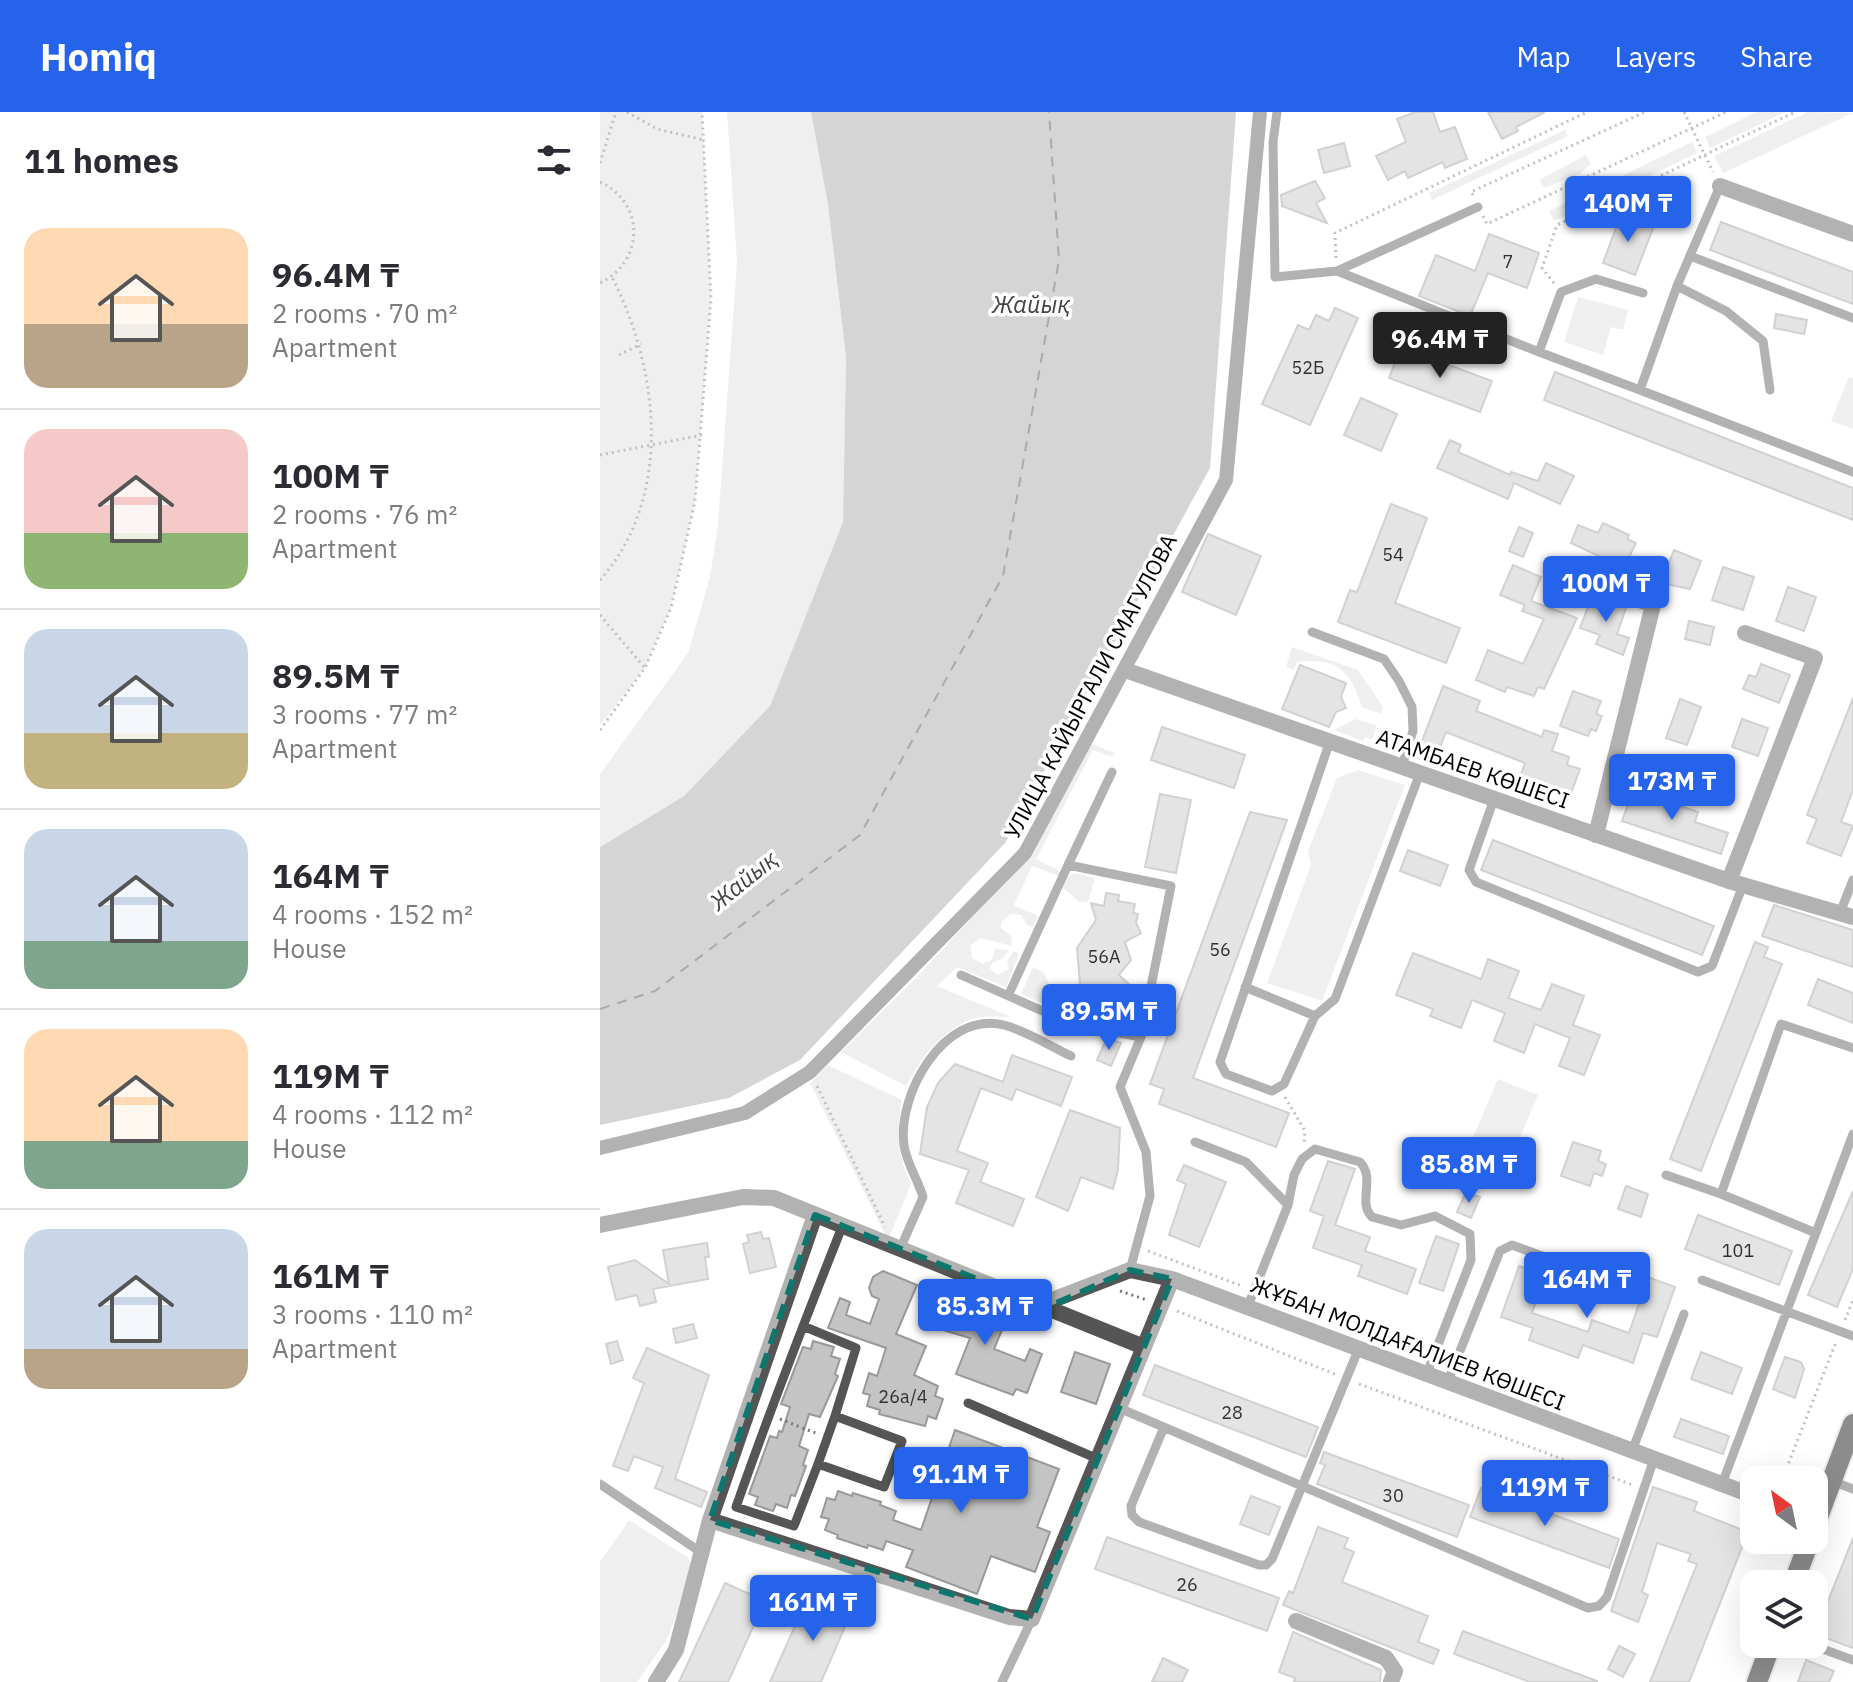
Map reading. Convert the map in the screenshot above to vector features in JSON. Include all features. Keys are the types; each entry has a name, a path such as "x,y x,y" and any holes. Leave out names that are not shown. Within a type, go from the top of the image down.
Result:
{"main road":[{"path":"1828,1491 1853,1424"},
{"path":"1757,1682 1766,1658"}],"street":[{"name":"УЛИЦА КАЙЫРГАЛИ СМАГУЛОВА","path":"600,1148 745,1113 810,1072 1025,853 1226,480 1260,112"},
{"path":"1720,186 1853,234"},
{"path":"1567,573 1653,605 1596,835"},
{"path":"1736,883 1815,658 1745,633"},
{"name":"АТАМБАЕВ КӨШЕСІ","path":"1125,670 1736,883 1847,915"},
{"path":"600,1225 758,1196 774,1198 1144,1347"},
{"path":"656,1682 676,1650 710,1520 815,1215"},
{"path":"1048,1307 1055,1299 1130,1270"},
{"name":"ЖҰБАН МОЛДАҒАЛИЕВ КӨШЕСІ","path":"1130,1270 1172,1279 1248,1306 1740,1491"},
{"path":"710,1520 1009,1617 1032,1619 1172,1279"},
{"path":"1296,1621 1386,1658 1395,1671 1391,1682"}],"lane":[{"path":"1277,112 1273,158 1275,277 1337,271 1478,207"},
{"path":"1640,390 1677,286 1720,186"},
{"path":"1690,256 1853,318"},
{"path":"1337,271 1853,472"},
{"path":"1539,352 1561,292 1596,279 1643,293"},
{"path":"1677,286 1726,311 1763,341 1770,390"},
{"path":"1312,632 1384,659 1399,681 1412,707 1413,731 1402,766"},
{"path":"1330,741 1245,987 1221,1068 1226,1074 1272,1091 1278,1089 1315,1016 1335,999 1420,773"},
{"path":"1008,996 1112,772"},
{"path":"1494,799 1469,870 1476,882 1698,972 1712,966 1736,883"},
{"path":"1068,865 1171,886 1141,1037 1120,1087 1146,1152 1150,1196 1130,1270"},
{"path":"1847,915 1853,880"},
{"path":"961,975 1072,1024 1141,1037"},
{"path":"1245,987 1315,1016"},
{"path":"1721,1194 1781,1024 1853,1048"},
{"path":"900,1249 923,1197 904,1150 902,1124 910,1092 926,1064 946,1042 969,1029 1002,1025 1071,1056"},
{"path":"1722,1484 1853,1134"},
{"path":"1195,1142 1246,1162 1288,1205"},
{"path":"1248,1306 1288,1205 1302,1159 1315,1149 1360,1162 1369,1176 1366,1206 1372,1217 1401,1225 1435,1216 1470,1234 1471,1260 1427,1373"},
{"path":"1666,1175 1816,1233"},
{"path":"803,1326 856,1348 835,1416 794,1526 736,1507 768,1415 803,1326 842,1227"},
{"path":"1448,1381 1500,1251 1505,1246 1512,1245 1557,1261 1572,1285 1605,1298 1612,1295 1624,1268"},
{"path":"1702,1280 1853,1336"},
{"path":"1632,1451 1684,1314"},
{"path":"1164,1427 1131,1506 1132,1515 1139,1522 1266,1565 1305,1487 1359,1348"},
{"path":"968,1403 1098,1459"},
{"path":"1119,1408 1588,1608 1599,1606 1607,1597 1654,1459"},
{"path":"818,1464 884,1487 902,1441 835,1416"},
{"path":"1832,1481 1853,1489"},
{"path":"600,1484 702,1553"},
{"path":"1002,1682 1032,1619"},
{"path":"1828,1651 1853,1660"}],"path":[{"path":"600,163 616,112"},
{"path":"627,112 657,129 704,140"},
{"path":"600,730 645,668 671,608 695,501 711,298 702,112"},
{"path":"1337,271 1335,233 1587,112"},
{"path":"1645,112 1471,192 1487,224 1726,112"},
{"path":"1684,112 1720,186"},
{"path":"1561,292 1542,268 1557,225 1795,112"},
{"path":"600,182 624,199 632,214 635,232 629,257 612,277 600,283"},
{"path":"600,580 612,566 635,523 648,484 651,443 651,397 641,344 612,277"},
{"path":"619,355 641,344"},
{"path":"600,455 702,435"},
{"path":"600,615 645,668"},
{"path":"1278,1089 1305,1131 1302,1159"},
{"path":"1094,1282 1161,1304 1347,1380 1644,1489"},
{"path":"1788,1466 1853,1300"},
{"path":"768,1415 826,1437"}],"highlighted area":[{"path":"815,1215 1048,1307 1130,1270 1172,1279 1032,1619 710,1520"}],"shaded area":[{"path":"600,112 702,112 711,298 695,501 671,608 645,668 600,725"},
{"path":"727,112 811,112 828,205 846,357 843,522 770,706 684,796 600,847 600,774 688,653 710,577 718,524 737,262"},
{"path":"1757,112 1785,112 1710,148 1705,137"},
{"path":"1808,112 1853,113 1723,173 1714,156"},
{"path":"1565,130 1568,136 1432,200 1429,193"},
{"path":"1692,142 1697,153 1554,221 1549,211"},
{"path":"1586,155 1591,164 1579,174 1544,188 1539,180"},
{"path":"1578,297 1628,310 1623,330 1611,327 1603,355 1564,342"},
{"path":"1849,377 1853,378 1853,429 1831,421"},
{"path":"1292,647 1358,670 1383,707 1381,714 1362,707 1353,684 1340,669 1332,665 1311,661 1297,662 1294,670 1286,667"},
{"path":"1356,719 1377,726 1372,739 1365,737 1363,741 1334,730"},
{"path":"1090,743 1115,753 1112,757 1093,750 1036,859 1061,872 1059,876 1032,866 1014,905 1038,916 1033,927 1027,925 1021,915 1011,914 1001,922 1001,928 1011,936 1012,946 981,938 971,945 972,958 983,964 992,960 995,949 1009,950 1003,958 992,963 990,968 997,975 1009,969 1007,961 1014,951 1019,954 1006,987 957,967 937,986 1011,1017 976,1018 951,1030 925,1056 906,1086 841,1052 916,978 923,981 917,977 1033,851"},
{"path":"1358,770 1405,785 1322,1001 1267,983 1311,865 1308,851 1337,778"},
{"path":"1074,873 1095,878 1088,902 1079,902 1063,888 1068,876"},
{"path":"1033,967 1043,972 1057,1000 1054,1008 1021,994"},
{"path":"828,1065 902,1100 899,1143 911,1184 888,1240 810,1083"},
{"path":"1498,1079 1538,1095 1510,1161 1470,1144"},
{"path":"629,1520 687,1557 693,1566 692,1577 666,1641 637,1682 600,1682 600,1562"}],"water":[{"name":"Жайық","path":"811,112 1236,112 1210,468 1005,843 800,1060 729,1098 600,1125 600,847 684,796 770,706 843,522 846,357 828,205"}],"building":[{"path":"1415,112 1433,112 1440,132 1455,127 1467,159 1445,168 1443,162 1408,178 1405,171 1388,180 1376,156 1406,142 1397,119"},
{"path":"1488,112 1545,112 1516,127 1518,131 1502,139"},
{"path":"1344,143 1350,166 1324,173 1318,150"},
{"path":"1315,181 1325,198 1316,203 1327,223 1282,206 1281,195"},
{"path":"1621,214 1654,226 1635,275 1603,263"},
{"path":"1721,222 1853,272 1853,304 1710,250"},
{"path":"1489,234 1539,253 1527,288 1488,273 1470,316 1419,296 1436,255 1475,271"},
{"path":"1335,308 1358,318 1310,425 1262,404 1298,325 1309,330 1316,315 1329,321"},
{"path":"1776,314 1807,320 1804,334 1774,328"},
{"path":"1401,347 1492,381 1480,412 1389,378"},
{"path":"1555,372 1853,488 1853,520 1544,400"},
{"path":"1361,398 1397,414 1381,451 1344,435"},
{"path":"1450,440 1461,445 1458,452 1510,475 1511,472 1538,481 1546,463 1574,476 1560,504 1514,483 1508,499 1437,468"},
{"path":"1391,504 1427,518 1395,603 1460,628 1446,663 1338,622 1350,590 1357,592"},
{"path":"1603,523 1629,535 1627,539 1636,543 1624,568 1571,543 1578,525 1598,533"},
{"path":"1519,527 1533,533 1523,557 1509,551"},
{"path":"1208,534 1261,556 1236,615 1182,592"},
{"path":"1674,550 1701,561 1690,589 1661,583"},
{"path":"1513,565 1541,577 1531,601 1577,618 1544,689 1538,687 1534,696 1507,687 1505,692 1476,680 1488,650 1523,664 1544,619 1522,611 1525,605 1500,595"},
{"path":"1723,567 1754,577 1743,610 1712,600"},
{"path":"1788,587 1816,597 1804,631 1776,621"},
{"path":"1592,596 1626,608 1617,634 1629,638 1623,655 1596,644 1600,635 1580,628"},
{"path":"1689,621 1714,627 1710,645 1685,639"},
{"path":"1761,664 1790,675 1779,703 1743,689 1749,675 1756,677"},
{"path":"1300,665 1346,683 1341,697 1346,708 1336,712 1329,727 1282,709"},
{"path":"1443,686 1480,701 1476,711 1542,737 1544,730 1558,734 1552,751 1569,757 1567,765 1580,769 1570,796 1540,785 1536,797 1515,790 1525,763 1446,732 1433,764 1416,757"},
{"path":"1573,691 1601,701 1596,714 1602,716 1596,731 1591,729 1588,736 1560,726"},
{"path":"1853,698 1853,790 1841,822 1853,826 1841,856 1807,843 1817,819 1807,815"},
{"path":"1680,699 1701,707 1687,745 1666,738"},
{"path":"1742,719 1768,728 1758,756 1732,747"},
{"path":"1162,727 1245,755 1234,788 1151,760"},
{"path":"1684,755 1709,763 1701,786 1676,778"},
{"path":"1633,790 1698,812 1695,822 1728,833 1721,854 1622,821"},
{"path":"1160,794 1191,800 1176,873 1145,867"},
{"path":"1250,812 1287,820 1193,1078 1289,1113 1276,1147 1159,1104 1164,1089 1150,1084"},
{"path":"1493,840 1714,926 1702,955 1481,870"},
{"path":"1408,850 1448,865 1440,886 1400,871"},
{"path":"1106,893 1119,895 1118,901 1135,904 1133,913 1138,914 1136,923 1141,933 1125,942 1131,960 1119,975 1132,987 1125,1005 1117,1004 1115,1013 1086,1006 1088,998 1069,994 1080,984 1077,948 1096,920 1091,903 1104,906"},
{"path":"1774,905 1853,930 1853,967 1762,936"},
{"path":"1755,942 1768,947 1764,957 1782,964 1701,1171 1670,1159"},
{"path":"1413,953 1481,979 1488,959 1519,971 1508,998 1541,1010 1552,984 1584,996 1573,1025 1600,1035 1584,1075 1559,1066 1570,1038 1535,1024 1524,1053 1494,1041 1505,1013 1472,1000 1461,1028 1430,1016 1433,1009 1396,995"},
{"path":"1818,979 1853,993 1853,1023 1808,1005"},
{"path":"1107,1038 1121,1043 1111,1066 1097,1060"},
{"path":"1012,1055 1072,1077 1061,1106 1016,1089 1012,1100 981,1088 957,1151 988,1163 980,1182 1024,1199 1013,1226 956,1203 969,1170 920,1154 927,1107 938,1083 955,1064 1003,1082"},
{"path":"1070,1110 1120,1128 1118,1170 1113,1189 1081,1177 1068,1211 1036,1197"},
{"path":"1573,1142 1601,1151 1598,1161 1606,1164 1602,1176 1594,1173 1590,1186 1561,1176"},
{"path":"1462,1160 1475,1166 1467,1186 1453,1181"},
{"path":"1328,1161 1355,1169 1335,1225 1370,1237 1365,1251 1416,1269 1407,1294 1358,1276 1362,1265 1313,1248 1324,1216 1310,1211"},
{"path":"1184,1165 1226,1182 1199,1247 1169,1235 1186,1184 1177,1180"},
{"path":"1626,1186 1648,1194 1641,1217 1618,1209"},
{"path":"1853,1191 1853,1269 1837,1307 1808,1295"},
{"path":"1466,1192 1480,1197 1471,1218 1457,1212"},
{"path":"1698,1215 1792,1251 1779,1285 1685,1249"},
{"path":"761,1232 763,1239 769,1238 776,1267 750,1273 743,1244 749,1242 747,1235"},
{"path":"1436,1236 1459,1244 1443,1291 1419,1283"},
{"path":"707,1243 708,1279 653,1289 656,1302 640,1306 637,1295 616,1300 608,1267 635,1260 669,1284 663,1250"},
{"path":"1519,1266 1545,1276 1532,1313 1588,1332 1592,1320 1629,1333 1648,1277 1675,1287 1657,1337 1643,1333 1633,1363 1583,1345 1578,1358 1529,1340 1533,1328 1501,1317"},
{"path":"883,1271 917,1285 896,1334 926,1346 914,1375 938,1386 935,1396 943,1399 936,1419 928,1416 925,1426 879,1414 880,1410 867,1406 870,1395 863,1393 869,1373 877,1376 886,1348 828,1328 840,1298 850,1302 846,1315 870,1324 879,1299 872,1296 869,1288 873,1277"},
{"path":"943,1296 1002,1313 998,1323 1004,1325 994,1349 1025,1361 1030,1349 1042,1354 1027,1393 1016,1389 1013,1395 956,1374 970,1338 933,1327"},
{"path":"693,1324 697,1338 676,1343 673,1329"},
{"path":"617,1341 623,1360 611,1364 606,1344"},
{"path":"813,1341 834,1347 831,1356 840,1359 835,1374 838,1376 820,1417 809,1414 799,1446 808,1450 803,1465 806,1466 795,1496 791,1495 787,1508 776,1504 773,1511 755,1505 758,1497 749,1494 770,1436 777,1438 779,1431 782,1432 790,1407 781,1404 803,1347 811,1349"},
{"path":"647,1348 709,1375 675,1479 707,1492 701,1507 655,1488 663,1467 634,1456 628,1471 613,1466 644,1383 633,1378"},
{"path":"1075,1352 1110,1364 1096,1404 1061,1392"},
{"path":"1701,1352 1742,1368 1732,1394 1691,1379"},
{"path":"1785,1357 1801,1362 1804,1369 1795,1398 1773,1389"},
{"path":"1155,1365 1318,1427 1306,1457 1143,1395"},
{"path":"1681,1419 1729,1436 1723,1454 1674,1437"},
{"path":"955,1430 1059,1469 1037,1527 1050,1532 1035,1572 991,1556 977,1594 906,1567 913,1550 886,1541 883,1550 868,1545 867,1548 837,1538 838,1535 825,1530 829,1519 821,1517 827,1498 835,1500 838,1491 881,1502 880,1505 896,1511 893,1520 921,1530"},
{"path":"1324,1452 1469,1505 1457,1537 1317,1484 1325,1465 1320,1463"},
{"path":"1653,1487 1697,1502 1694,1511 1740,1529 1740,1552 1689,1682 1650,1682 1697,1564 1688,1561 1691,1554 1657,1543 1642,1592 1648,1595 1638,1622 1611,1611"},
{"path":"1481,1488 1619,1539 1609,1568 1470,1517"},
{"path":"1251,1496 1280,1507 1269,1535 1240,1524"},
{"path":"1318,1527 1348,1538 1344,1548 1354,1552 1342,1582 1428,1616 1418,1642 1439,1650 1433,1664 1283,1605 1289,1591 1293,1593"},
{"path":"1107,1537 1279,1598 1267,1631 1095,1569"},
{"path":"1853,1538 1853,1648 1828,1639 1828,1601"},
{"path":"725,1583 765,1601 728,1682 679,1682"},
{"path":"835,1598 854,1606 821,1682 770,1682 807,1599 830,1609"},
{"path":"1463,1631 1597,1682 1530,1682 1454,1654"},
{"path":"1293,1632 1381,1670 1380,1682 1294,1682 1295,1678 1279,1672"},
{"path":"1619,1646 1635,1654 1623,1677 1608,1669"},
{"path":"1163,1658 1188,1670 1182,1682 1152,1682"},
{"path":"1806,1660 1834,1671 1829,1682 1798,1682"}],"ferry route":[{"path":"600,1009 655,991 860,835 1003,576 1059,260 1049,112"}]}
